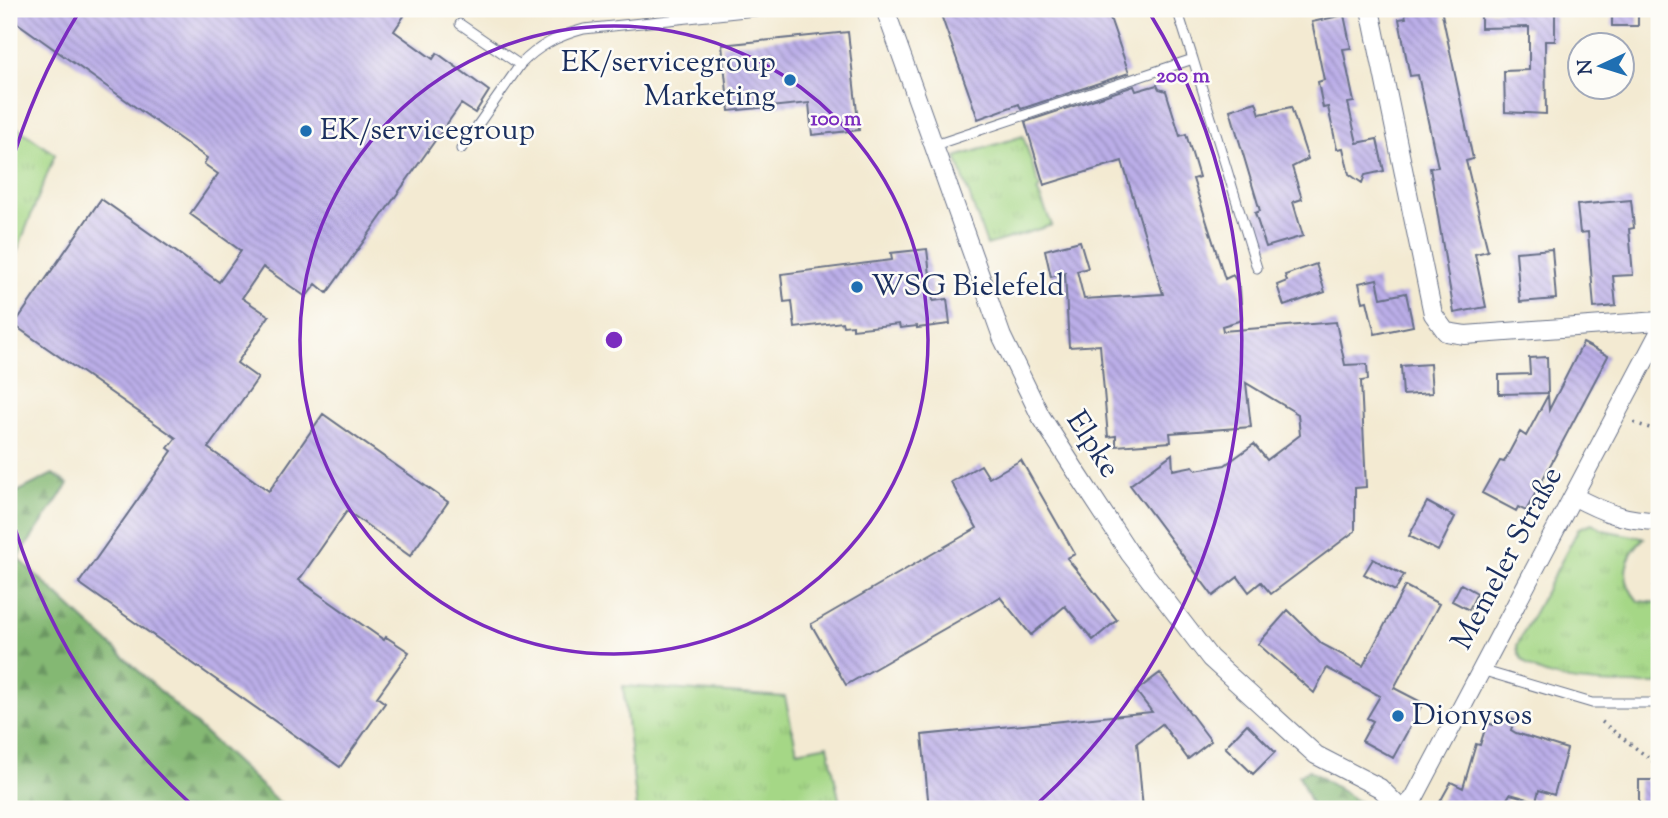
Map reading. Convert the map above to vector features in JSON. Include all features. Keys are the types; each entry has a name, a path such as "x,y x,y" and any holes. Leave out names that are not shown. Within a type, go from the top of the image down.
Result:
{"street":[{"name":"Elpke","path":"885,9 1002,337 1040,415 1130,554 1192,637 1241,688 1316,755 1380,789 1402,809"},
{"path":"1370,9 1433,314 1446,332 1465,335 1659,321"},
{"name":"Memeler Straße","path":"1402,809 1414,798 1659,334"},
{"path":"1573,496 1615,517 1633,522 1659,521"}],"lane":[{"path":"461,149 520,65 546,43 584,29 774,9"},
{"path":"1177,9 1257,268"},
{"path":"460,24 520,65"},
{"path":"932,146 1193,59"},
{"path":"1480,670 1592,703 1659,703"}],"path":[{"path":"1617,412 1640,427 1659,430"},
{"path":"1652,585 1659,590"},
{"path":"1602,722 1659,766"}],"green space":[{"path":"9,122 55,154 16,254 9,250"},
{"path":"1023,136 1040,188 1037,190 1052,225 987,245 956,157"},
{"path":"53,474 68,484 18,558 286,809 9,809 9,496"},
{"path":"1592,523 1603,530 1644,538 1628,560 1626,576 1638,601 1659,603 1659,684 1600,683 1554,677 1535,670 1522,659 1517,645 1579,528"},
{"path":"623,686 785,697 797,751 828,745 841,809 637,809"},
{"path":"1309,770 1370,809 1313,809 1299,775"}],"building":[{"path":"9,9 394,9 404,16 394,31 433,59 437,53 489,91 475,113 461,104 327,293 316,284 306,297 263,267 242,298 269,316 237,363 258,378 208,448 269,491 323,414 448,502 410,556 347,511 299,580 384,640 386,637 409,652 377,697 385,703 340,767 79,583 172,451 168,448 176,438 14,325 101,199 219,282 241,251 190,214 218,174 204,164 207,158 9,17"},
{"path":"960,9 1107,9 1129,73 1021,109 1019,104 978,119 941,15"},
{"path":"1404,9 1441,9 1473,159 1466,161 1488,251 1475,254 1486,307 1454,313 1430,168 1438,167 1418,75 1410,76 1399,19 1406,18"},
{"path":"1555,9 1555,41 1545,41 1546,114 1505,112 1504,71 1529,70 1529,27 1481,28 1481,11"},
{"path":"1612,9 1638,9 1638,26 1612,26"},
{"path":"1344,15 1351,48 1343,49 1354,102 1348,103 1357,143 1377,139 1384,171 1365,175 1362,183 1349,174 1343,148 1337,149 1328,107 1323,108 1318,82 1324,80 1312,22"},
{"name":"EK/servicegroup Marketing","path":"848,32 859,130 812,135 809,103 729,111 722,45"},
{"path":"1157,85 1159,89 1166,91 1180,136 1186,134 1199,177 1193,179 1225,279 1233,275 1240,288 1242,320 1222,326 1223,331 1336,322 1345,365 1367,364 1368,380 1361,381 1366,487 1355,488 1355,531 1271,594 1261,582 1249,592 1238,577 1213,596 1130,485 1172,454 1173,470 1193,466 1196,470 1225,465 1254,444 1267,460 1300,435 1298,414 1246,383 1251,427 1170,433 1171,442 1116,446 1116,436 1108,437 1100,345 1069,347 1065,273 1051,277 1045,250 1080,241 1088,268 1077,271 1084,299 1163,294 1122,161 1044,185 1025,122 1134,86 1136,91"},
{"path":"1256,102 1260,114 1291,107 1308,159 1292,167 1302,199 1293,202 1303,236 1266,247 1255,213 1260,211 1230,110"},
{"path":"1631,200 1634,228 1629,229 1633,275 1613,276 1616,306 1594,308 1588,232 1580,233 1577,205"},
{"name":"WSG Bielefeld","path":"927,249 933,301 947,299 950,324 900,328 899,324 853,329 853,325 843,326 842,322 795,328 792,301 784,302 781,274 892,260 891,253"},
{"path":"1552,249 1556,299 1520,302 1516,252"},
{"path":"1316,264 1325,292 1284,306 1277,285 1287,281 1285,275"},
{"path":"1377,279 1381,298 1406,293 1413,326 1375,334 1367,301 1363,302 1359,283"},
{"path":"1583,343 1608,356 1526,511 1518,507 1516,511 1482,493 1500,461 1504,462 1520,432 1526,436 1548,395 1549,410"},
{"path":"1547,357 1548,393 1499,394 1499,375 1530,374 1529,358"},
{"path":"1430,364 1432,393 1403,395 1401,366"},
{"path":"1021,460 1075,554 1067,558 1117,620 1093,640 1065,606 1031,635 1000,597 846,685 811,624 977,528 951,482 981,465 989,478"},
{"path":"1427,502 1455,517 1438,551 1409,536"},
{"path":"1373,559 1404,575 1395,591 1364,574"},
{"path":"1461,584 1477,593 1469,610 1452,601"},
{"path":"1405,586 1439,604 1394,688 1423,703 1393,758 1362,741 1373,721 1367,718 1380,696 1327,668 1314,693 1258,644 1288,610 1322,644 1363,666"},
{"path":"1160,673 1211,741 1188,759 1162,724 1137,743 1143,809 929,809 922,735 1152,712 1136,691"},
{"path":"1496,715 1514,720 1511,730 1516,733 1567,749 1554,795 1539,790 1536,801 1510,794 1501,809 1436,809 1451,782 1463,788 1476,744 1480,745 1487,723 1493,725"},
{"path":"1247,724 1275,752 1253,774 1225,747"},
{"path":"1639,780 1659,780 1659,809 1639,809"}],"place":[{"name":"EK/servicegroup Marketing","path":"790,80"},
{"name":"EK/servicegroup","path":"306,131"},
{"name":"WSG Bielefeld","path":"857,287"},
{"name":"Dionysos","path":"1398,716"}]}
